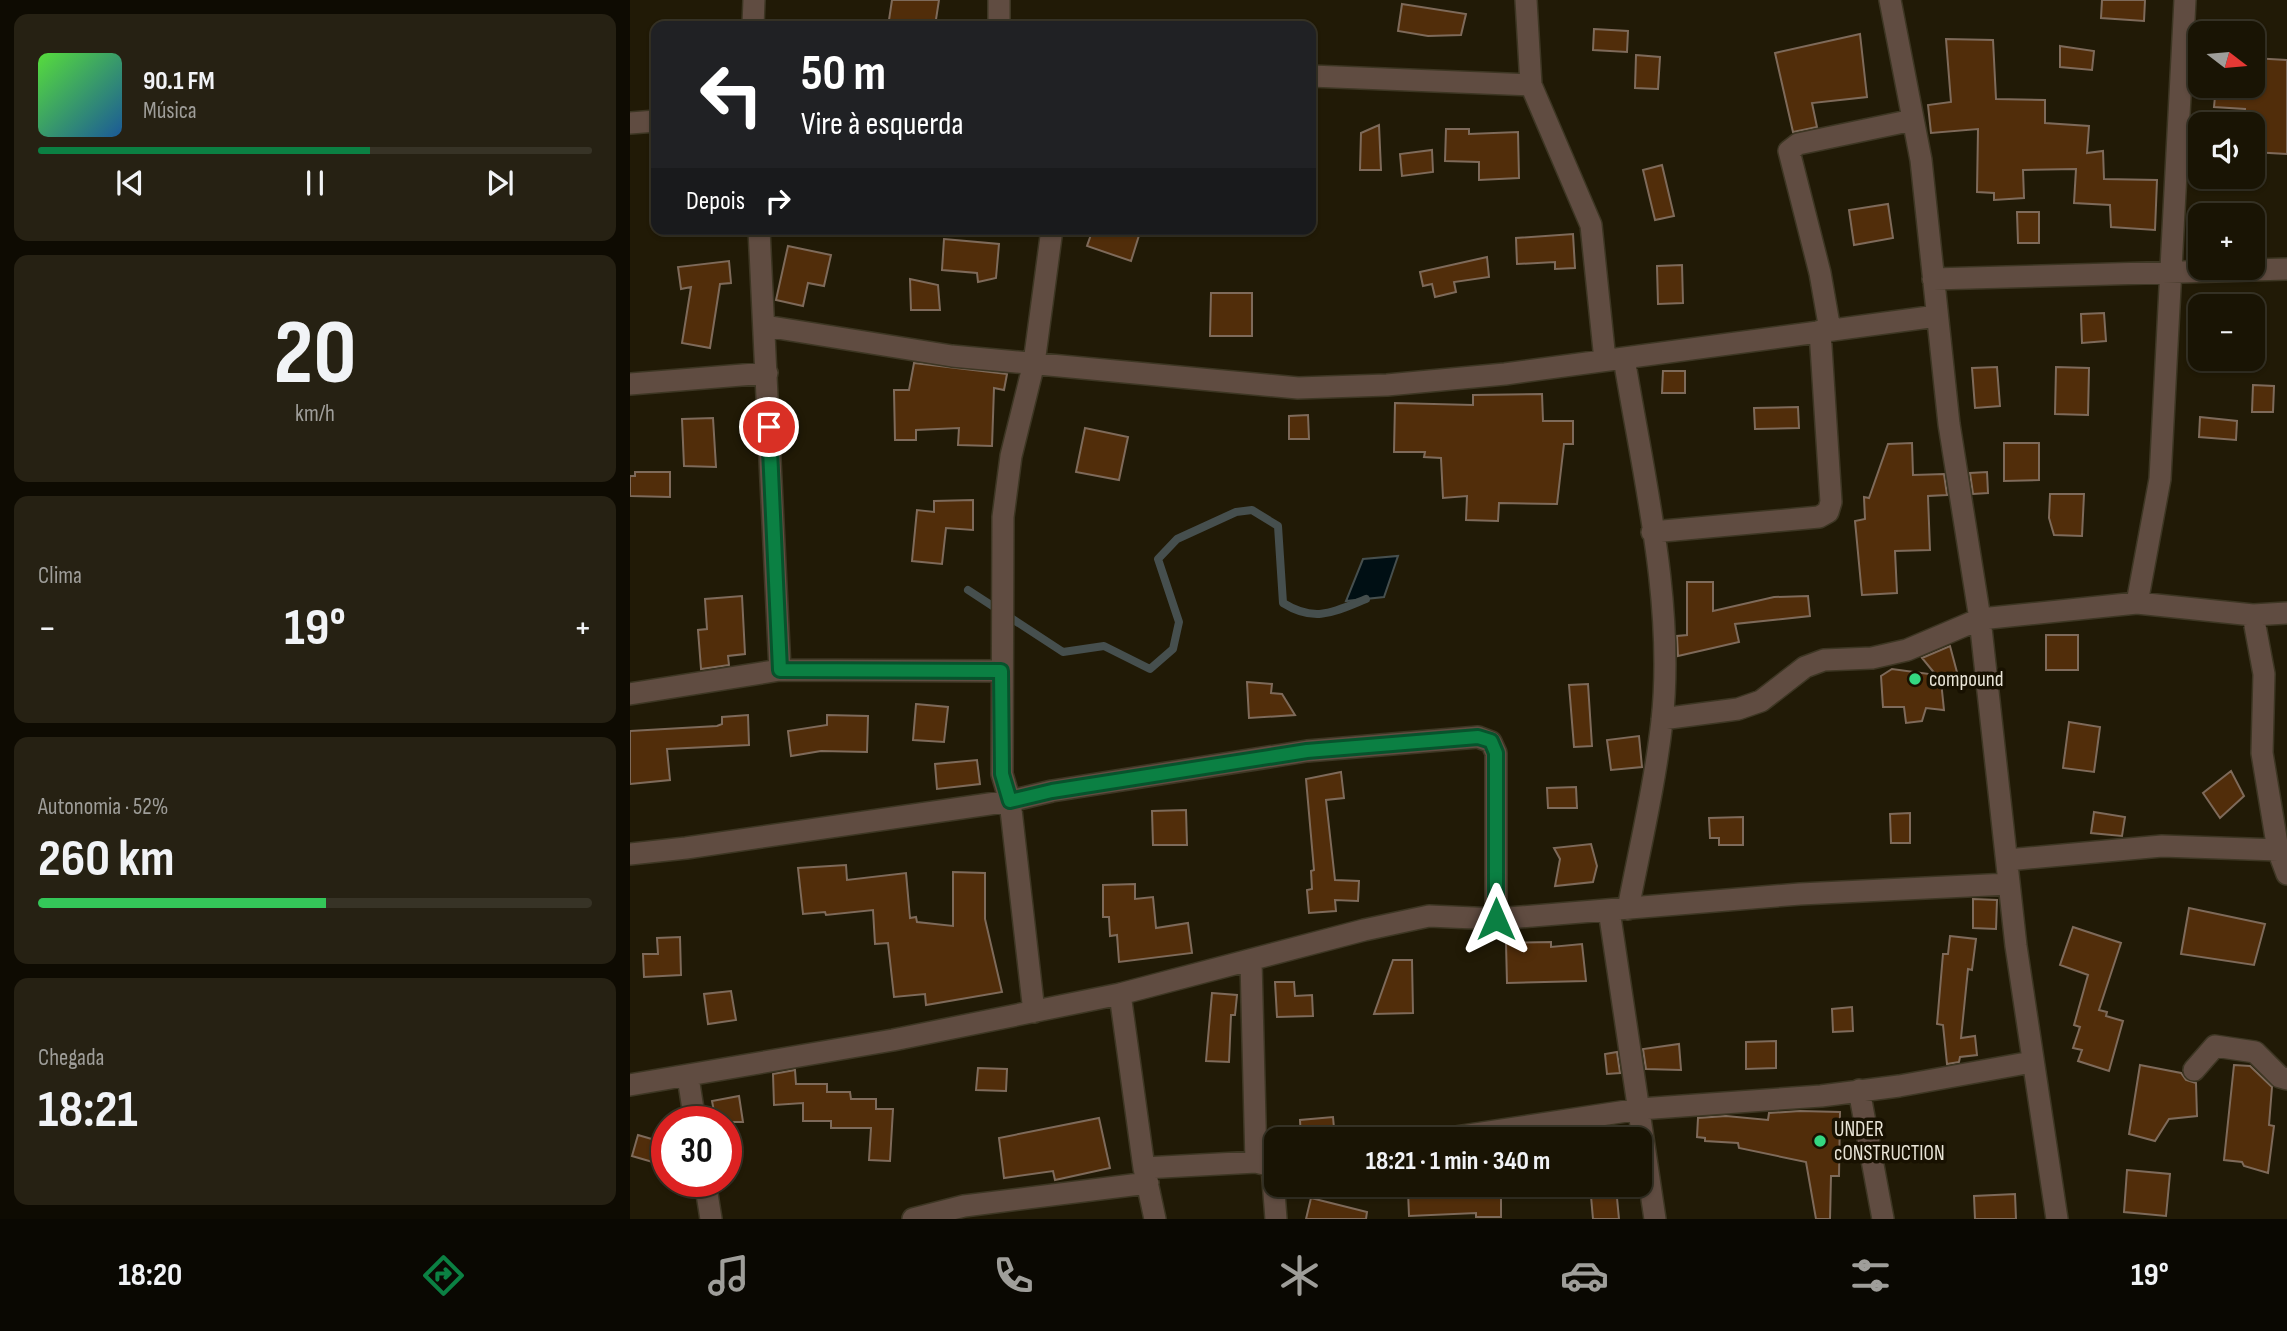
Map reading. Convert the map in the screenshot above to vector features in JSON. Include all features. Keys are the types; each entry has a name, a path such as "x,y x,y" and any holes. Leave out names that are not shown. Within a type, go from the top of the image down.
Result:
{"street":[{"path":"754,0 754,21"},
{"path":"999,0 999,21"},
{"path":"1527,0 1531,85 1591,225 1614,359 1652,533 1663,631 1662,719 1618,910 1655,1219"},
{"path":"1890,0 1913,120 1949,424 1980,619 2032,1062 2057,1219"},
{"path":"2137,603 2160,479 2173,271 2185,0"},
{"path":"1316,76 1531,85"},
{"path":"1652,533 1819,517 1828,512 1831,502 1825,331 1820,273 1789,151 1798,144 1913,120"},
{"path":"630,123 651,121"},
{"path":"760,235 780,670"},
{"path":"1034,1012 1010,801 1002,774 1003,517 1011,456 1034,363 1051,235"},
{"path":"1933,279 2287,269"},
{"path":"765,326 952,356 1298,388 1387,386 1505,374 1937,316"},
{"path":"630,384 767,373"},
{"path":"1662,719 1738,709 1761,701 1805,667 1824,660 1872,658 1907,650 1980,619 2137,603 2253,615 2287,613"},
{"path":"2253,615 2264,674 2262,753 2278,849 2287,874"},
{"path":"630,694 780,670 1001,671"},
{"path":"630,854 1010,801 1052,791 1307,751 1478,737 1491,741 1496,753 1496,919"},
{"path":"2007,860 2162,846 2278,849"},
{"path":"630,1085 688,1077 1120,994 1429,916 1496,919 1800,894 2010,884"},
{"path":"1251,961 1265,1127"},
{"path":"1120,994 1146,1175 1155,1219"},
{"path":"2194,1070 2215,1046 2255,1052 2280,1077 2287,1079"},
{"path":"1524,1127 1640,1110 1821,1096 1899,1086 2032,1062"},
{"path":"688,1077 693,1106"},
{"path":"1859,1090 1883,1219"},
{"path":"913,1219 964,1206 1146,1175 1264,1165"},
{"path":"708,1197 711,1219"},
{"path":"1273,1197 1276,1219"}],"shaded area":[{"path":"1398,556 1384,597 1346,601 1363,559"}],"building":[{"path":"892,0 939,0 936,21 889,20"},
{"path":"2102,0 2145,0 2144,21 2101,18"},
{"path":"1402,4 1466,14 1461,35 1428,36 1398,31"},
{"path":"1594,29 1628,31 1627,52 1593,50"},
{"path":"1860,34 1867,97 1812,103 1817,127 1793,132 1775,53"},
{"path":"1946,39 1993,40 1996,99 2045,100 2045,123 2089,126 2087,153 2103,151 2104,179 2157,180 2155,230 2111,227 2110,205 2074,203 2076,169 2023,170 2024,198 1994,200 1994,193 1977,192 1978,129 1931,133 1928,105 1951,102"},
{"path":"2060,46 2094,51 2092,70 2060,67"},
{"path":"1636,55 1660,57 1658,89 1635,88"},
{"path":"2265,59 2287,60 2287,154 2265,153 2265,112 2214,107 2215,98 2265,98"},
{"path":"1379,125 1381,170 1360,170 1361,133"},
{"path":"1446,129 1469,129 1469,134 1518,132 1519,178 1479,180 1479,162 1445,161"},
{"path":"1432,150 1433,172 1402,176 1400,154"},
{"path":"1662,165 1674,216 1655,220 1643,170"},
{"path":"1888,204 1893,238 1854,245 1849,210"},
{"path":"2017,212 2039,212 2039,243 2018,243"},
{"path":"1573,234 1575,268 1555,269 1555,262 1517,264 1516,238"},
{"path":"1091,235 1139,235 1131,261 1087,246"},
{"path":"944,239 999,244 996,278 978,282 977,273 942,270"},
{"path":"788,246 831,255 824,286 808,283 803,306 776,300"},
{"path":"1487,257 1489,277 1454,282 1456,292 1435,297 1432,284 1423,286 1420,272"},
{"path":"729,261 731,283 720,284 710,348 682,343 691,287 681,289 678,267"},
{"path":"1682,265 1683,303 1658,304 1657,266"},
{"path":"910,279 938,285 940,310 911,310"},
{"path":"1211,293 1252,293 1252,336 1210,336"},
{"path":"2104,313 2106,341 2082,343 2081,314"},
{"path":"914,363 1007,374 1004,390 994,388 992,446 958,445 959,428 916,430 916,440 895,440 894,390 909,390"},
{"path":"1997,367 2000,406 1975,408 1972,368"},
{"path":"2056,367 2089,368 2088,415 2055,414"},
{"path":"1663,371 1685,371 1685,393 1662,393"},
{"path":"2253,385 2274,386 2273,412 2252,412"},
{"path":"1542,394 1543,421 1573,421 1573,444 1564,444 1557,504 1499,503 1498,521 1466,520 1467,496 1443,498 1441,458 1424,457 1425,452 1394,452 1395,403 1473,405 1473,395"},
{"path":"1798,407 1799,428 1755,429 1754,408"},
{"path":"1308,415 1309,439 1289,439 1289,416"},
{"path":"2200,417 2237,421 2236,440 2199,437"},
{"path":"713,418 716,467 684,466 682,419"},
{"path":"1085,428 1128,437 1119,480 1076,472"},
{"path":"1912,443 1913,475 1944,474 1947,495 1928,496 1930,550 1895,551 1897,593 1862,595 1855,521 1865,519 1864,497 1869,498 1888,444"},
{"path":"2004,443 2039,443 2039,480 2004,481"},
{"path":"635,472 670,472 670,497 630,496 630,476 635,476"},
{"path":"1987,472 1988,493 1973,494 1970,473"},
{"path":"2050,494 2084,494 2082,536 2054,535 2049,518"},
{"path":"973,500 973,530 946,528 942,564 912,561 917,510 934,512 934,501"},
{"path":"1687,582 1713,582 1713,611 1774,597 1808,596 1810,616 1735,624 1739,642 1678,656 1677,636 1687,635"},
{"path":"742,596 745,654 728,656 729,665 701,669 698,630 707,629 705,599"},
{"path":"2046,635 2078,635 2078,670 2046,670"},
{"name":"compound","path":"1950,646 1958,676 1941,681 1944,710 1926,708 1922,721 1906,723 1904,707 1883,707 1881,676 1892,669 1936,675 1922,658"},
{"path":"1247,682 1272,684 1271,693 1282,694 1295,715 1249,718"},
{"path":"1588,684 1592,746 1574,747 1569,685"},
{"path":"916,704 948,707 944,742 913,740"},
{"path":"748,715 749,745 667,749 670,780 630,784 630,731 717,726 722,724 722,717"},
{"path":"827,715 868,716 867,752 821,751 791,756 788,731 827,725"},
{"path":"2069,722 2100,727 2094,772 2063,768"},
{"path":"1639,736 1642,767 1611,770 1607,740"},
{"path":"977,760 980,784 937,789 935,764"},
{"path":"2231,771 2244,796 2220,818 2203,793"},
{"path":"1341,772 1344,798 1326,800 1335,880 1359,881 1358,901 1335,900 1336,911 1309,913 1307,890 1312,889 1311,871 1314,870 1306,779"},
{"path":"1576,787 1577,808 1548,808 1547,788"},
{"path":"1186,810 1187,845 1153,845 1152,811"},
{"path":"2094,812 2125,817 2122,836 2091,833"},
{"path":"1910,813 1910,843 1891,843 1890,814"},
{"path":"1743,817 1743,845 1719,845 1719,838 1710,838 1709,818"},
{"path":"1591,844 1597,866 1593,882 1555,886 1560,859 1554,848"},
{"path":"846,865 847,880 906,873 910,918 916,917 917,922 953,926 953,872 985,873 985,919 1002,992 926,1005 925,994 894,997 888,943 875,944 873,910 826,915 825,912 803,914 798,868"},
{"path":"1135,884 1135,899 1153,897 1156,928 1188,923 1192,953 1119,962 1117,935 1110,936 1109,917 1103,917 1103,885"},
{"path":"1973,899 1997,900 1996,929 1973,928"},
{"path":"2189,908 2265,924 2254,965 2181,954"},
{"path":"2073,927 2121,943 2099,1010 2107,1012 2106,1016 2123,1021 2109,1071 2078,1061 2082,1050 2073,1048 2080,1027 2074,1025 2088,975 2060,965"},
{"path":"1950,936 1976,939 1972,970 1968,969 1961,1038 1975,1036 1977,1055 1960,1057 1959,1062 1947,1064 1943,1025 1937,1024 1943,954 1948,954"},
{"path":"680,937 681,975 644,977 643,954 658,954 657,938"},
{"path":"1551,942 1551,947 1582,944 1586,981 1507,983 1506,943"},
{"path":"1393,960 1412,960 1413,1013 1374,1014"},
{"path":"1275,982 1294,982 1295,996 1312,995 1313,1016 1277,1017"},
{"path":"731,991 736,1020 708,1024 704,994"},
{"path":"1212,993 1237,995 1235,1015 1231,1015 1229,1062 1206,1061"},
{"path":"1852,1007 1853,1031 1833,1032 1832,1009"},
{"path":"1776,1041 1776,1068 1746,1069 1746,1042"},
{"path":"1679,1044 1681,1070 1646,1069 1643,1049"},
{"path":"1617,1052 1620,1073 1607,1074 1605,1054"},
{"path":"2140,1065 2181,1073 2186,1080 2196,1083 2197,1116 2169,1119 2155,1141 2129,1134"},
{"path":"2234,1065 2250,1066 2272,1087 2269,1125 2274,1126 2268,1173 2244,1166 2242,1162 2224,1160"},
{"path":"978,1068 1007,1069 1006,1091 976,1090"},
{"path":"795,1070 796,1084 827,1084 827,1092 850,1092 851,1099 876,1099 876,1109 893,1109 890,1161 869,1160 871,1128 831,1128 831,1121 803,1121 803,1103 774,1105 773,1074"},
{"path":"739,1096 741,1106 713,1106 712,1101"},
{"path":"1840,1112 1839,1176 1831,1176 1830,1219 1816,1219 1806,1162 1739,1148 1738,1143 1705,1141 1705,1138 1697,1137 1698,1118 1726,1116 1768,1120 1769,1113"},
{"path":"1333,1117 1334,1127 1300,1127 1300,1120"},
{"path":"1099,1118 1110,1168 1055,1180 1053,1171 1004,1178 999,1138"},
{"path":"638,1135 651,1139 651,1162 632,1156"},
{"path":"2127,1170 2170,1174 2166,1216 2124,1212"},
{"path":"2015,1194 2016,1219 1975,1219 1974,1196"},
{"path":"1408,1197 1501,1197 1501,1217 1476,1217 1476,1213 1409,1216"},
{"path":"1591,1197 1617,1198 1619,1219 1593,1219"},
{"path":"1311,1198 1367,1212 1366,1219 1306,1219"}],"waterway":[{"path":"968,590 1063,652 1104,646 1150,669 1173,649 1179,622 1158,559 1177,539 1236,512 1252,510 1278,526 1283,603 1305,613 1315,614 1334,611 1366,599"}],"place":[{"name":"compound","path":"1915,679"},
{"name":"UNDER cONSTRUCTION","path":"1820,1141"}],"route":[{"path":"769,427 780,670 1001,671 1002,774 1010,801 1052,791 1307,751 1478,737 1491,741 1496,753 1496,919"}]}
